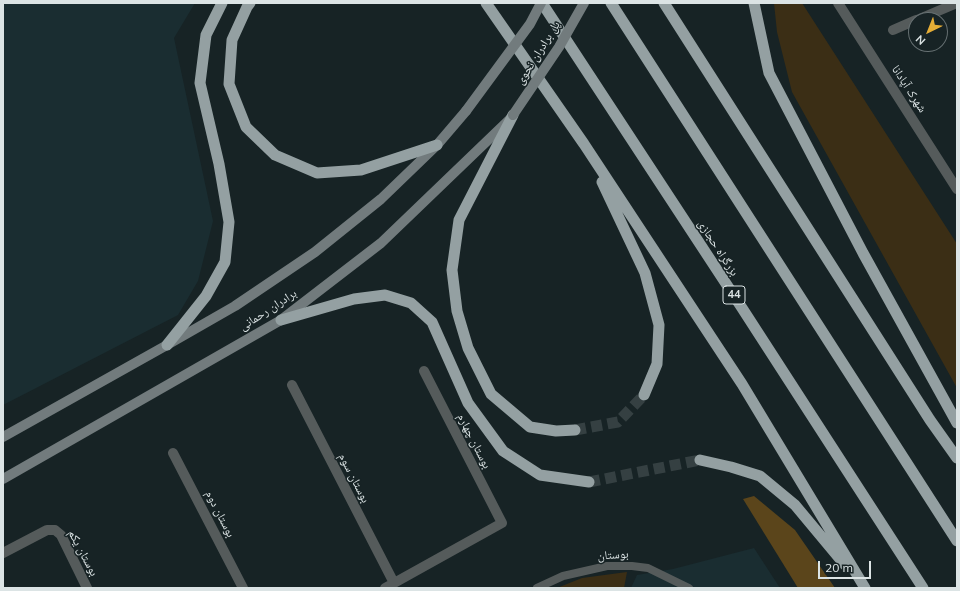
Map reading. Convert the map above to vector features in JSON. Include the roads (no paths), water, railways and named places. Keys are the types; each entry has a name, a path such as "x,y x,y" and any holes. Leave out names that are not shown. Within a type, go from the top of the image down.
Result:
{"highway":[{"path":"167,346 206,296 225,262 229,222 219,164 200,83 206,35 222,3"},
{"path":"250,3 232,40 229,84 246,127 274,155 317,173 361,170 437,145"},
{"path":"486,3 584,144 742,384 864,588"},
{"name":"بزرگراه حجازی","path":"541,3 738,301 924,588"},
{"path":"611,3 957,541"},
{"path":"664,3 926,413 957,458"},
{"path":"754,3 769,73 863,253 957,423"},
{"path":"513,115 460,220 452,270 457,311 468,348 491,394 530,427 556,431 575,430"},
{"path":"584,144 645,273 659,325 657,364 644,395"},
{"path":"281,320 354,299 385,295 411,304 432,322 468,403 502,451 540,475 589,482"},
{"path":"700,460 731,467 760,476 795,504 864,588"}],"main road":[{"name":"پل برادران نحوی","path":"466,111 530,24 541,3"},
{"name":"پل برادران نحوی","path":"513,115 559,47 584,3"},
{"name":"برادران رحمانی","path":"3,437 167,346 235,306 315,252 381,199 437,145 466,111"},
{"name":"برادران رحمانی","path":"3,479 281,320 381,243 513,115"}],"street":[{"name":"شهرک آپادانا","path":"838,3 957,189"},
{"path":"935,12 957,3"},
{"path":"894,30 908,24"},
{"name":"بوستان چهارم","path":"389,586 502,523 424,371"},
{"name":"بوستان سوم","path":"292,385 389,586"},
{"name":"بوستان دوم","path":"173,453 243,588"},
{"name":"بوستان یکم","path":"3,553 47,530 55,530 61,535 87,588"}],"lane":[{"name":"بوستان","path":"538,588 563,576 607,566 632,566 648,568 689,588"}],"tunnel":[{"path":"575,430 618,422 644,395"},
{"path":"589,482 700,460"}]}
